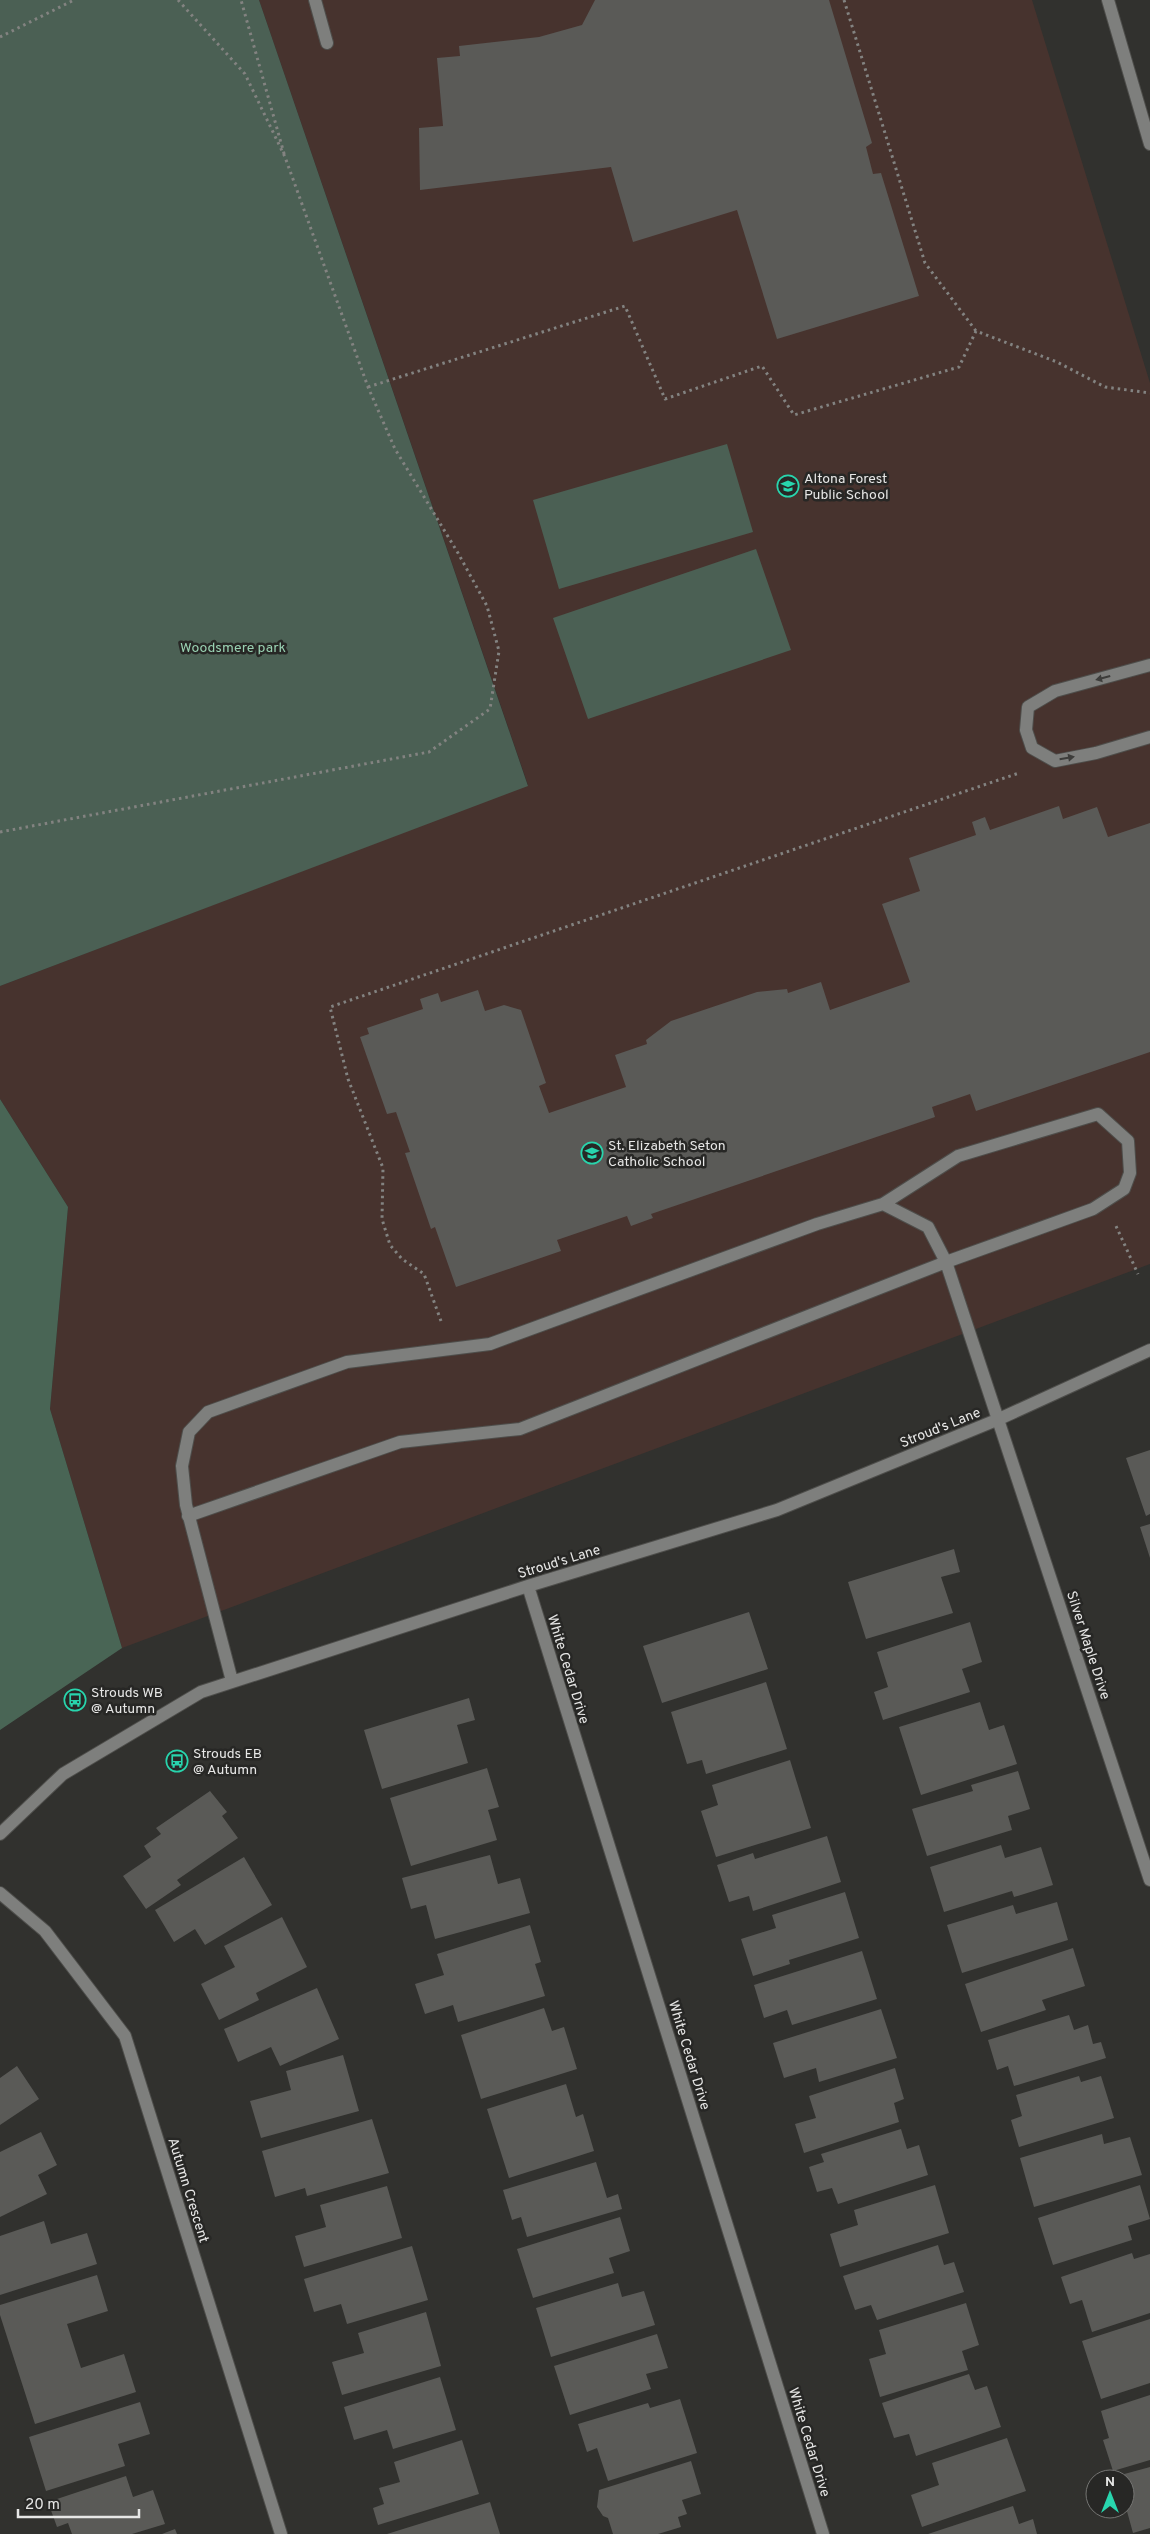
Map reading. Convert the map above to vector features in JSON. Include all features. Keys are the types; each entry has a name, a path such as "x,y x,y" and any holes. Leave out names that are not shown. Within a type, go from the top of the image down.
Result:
{"street":[{"path":"315,0 327,43"},
{"path":"1108,0 1150,144"},
{"path":"1150,666 1055,691 1028,707 1026,730 1032,748 1055,761 1096,753 1150,737"},
{"path":"188,1516 400,1442 520,1429 946,1262 1093,1209 1124,1189 1130,1173 1128,1141 1098,1114 958,1156 883,1204 816,1224 490,1344 347,1362 208,1412 189,1432 182,1466 188,1516 232,1681"},
{"name":"Silver Maple Drive","path":"883,1204 928,1227 946,1262 1150,1880"},
{"name":"Stroud's Lane","path":"0,1834 62,1774 201,1692 528,1586 777,1510 998,1419 1150,1350"},
{"name":"White Cedar Drive","path":"528,1586 823,2534"},
{"name":"Autumn Crescent","path":"0,1893 45,1931 125,2036 281,2534"}],"path":[{"path":"0,36 74,0"},
{"path":"178,0 245,74 285,157"},
{"path":"0,832 429,752 490,709 499,651 487,606 458,553 395,448 368,386 285,157 241,0"},
{"path":"844,0 925,263 976,331 1057,362 1105,387 1150,393"},
{"path":"368,386 625,306 665,399 762,366 794,416 959,367 976,331"},
{"path":"452,1350 424,1274 402,1259 390,1245 382,1219 383,1168 348,1080 330,1007 1055,761"},
{"path":"1114,1220 1138,1274"}],"shaded area":[{"path":"259,0 1032,0 1150,383 1150,1264 122,1648 50,1409 68,1207 0,1099 0,986 528,785"}],"green space":[{"name":"Woodsmere park","path":"0,0 259,0 528,786 0,986"},
{"path":"727,444 753,532 559,589 533,500"},
{"path":"756,549 791,650 588,719 553,618"},
{"path":"0,1099 68,1207 50,1409 122,1648 0,1730"}],"building":[{"path":"595,0 829,0 872,143 866,147 873,174 881,173 919,296 777,339 737,210 633,242 611,167 420,190 419,128 443,126 437,58 460,56 459,46 539,37 582,25"},
{"path":"1059,806 1063,819 1097,807 1108,837 1150,823 1150,1052 976,1111 970,1094 932,1107 935,1117 651,1214 653,1218 631,1226 627,1216 557,1240 561,1251 456,1287 435,1227 431,1229 405,1153 410,1152 396,1112 387,1114 360,1037 369,1034 367,1028 423,1009 420,999 438,993 441,1002 478,990 485,1011 504,1005 521,1010 546,1083 539,1086 549,1113 626,1087 615,1055 647,1044 646,1040 671,1021 757,992 787,989 788,993 821,982 830,1010 910,982 882,904 920,891 909,858 976,835 972,822 985,817 990,830"},
{"path":"1150,1450 1150,1514 1146,1516 1126,1458"},
{"path":"1150,1524 1150,1558 1140,1527"},
{"path":"954,1549 960,1572 941,1577 953,1613 866,1639 848,1582"},
{"path":"749,1612 768,1669 662,1703 643,1646"},
{"path":"970,1622 982,1662 962,1669 970,1692 883,1720 874,1692 888,1687 877,1652"},
{"path":"766,1682 787,1749 706,1774 702,1760 687,1764 671,1712"},
{"path":"469,1698 475,1720 457,1725 468,1763 382,1789 364,1730"},
{"path":"980,1702 989,1730 1004,1725 1017,1764 921,1795 899,1727"},
{"path":"790,1760 811,1828 716,1857 701,1811 718,1805 712,1785"},
{"path":"487,1768 499,1807 488,1810 497,1840 411,1866 390,1798"},
{"path":"1018,1771 1030,1809 1008,1816 1012,1830 927,1856 912,1809 973,1791 971,1785"},
{"path":"210,1791 227,1812 222,1816 238,1838 177,1880 181,1885 146,1909 123,1876 151,1857 144,1846 161,1834 156,1828"},
{"path":"827,1836 841,1882 753,1911 749,1896 729,1902 717,1865 753,1853 755,1859"},
{"path":"1001,1845 1005,1858 1041,1847 1053,1885 1014,1897 1012,1891 944,1912 930,1867"},
{"path":"490,1855 498,1884 520,1878 530,1913 435,1939 426,1905 411,1909 402,1878"},
{"path":"244,1857 272,1905 205,1945 195,1929 174,1942 155,1910"},
{"path":"845,1892 859,1938 789,1960 790,1964 753,1976 741,1939 776,1928 772,1915"},
{"path":"1057,1902 1068,1940 962,1973 947,1925 1013,1905 1016,1914"},
{"path":"282,1917 307,1967 256,1993 259,2000 219,2020 201,1984 235,1967 224,1946"},
{"path":"530,1925 541,1962 535,1964 545,1996 458,2022 453,2005 425,2014 415,1984 444,1975 437,1954"},
{"path":"1073,1948 1085,1986 1042,2000 1046,2010 981,2032 965,1984"},
{"path":"862,1951 877,1999 792,2025 787,2010 764,2018 754,1985"},
{"path":"317,1988 339,2039 280,2066 271,2047 238,2062 224,2029"},
{"path":"544,2008 552,2031 564,2027 577,2069 481,2099 461,2035"},
{"path":"881,2009 897,2058 819,2082 816,2068 784,2078 773,2043"},
{"path":"1069,2015 1074,2030 1088,2025 1093,2044 1101,2042 1106,2058 1014,2086 1008,2066 997,2070 988,2040"},
{"path":"343,2055 359,2111 261,2138 250,2101 291,2090 286,2071"},
{"path":"17,2066 39,2099 0,2125 0,2078"},
{"path":"895,2068 904,2099 894,2103 899,2122 804,2153 795,2124 816,2118 809,2096"},
{"path":"1079,2076 1081,2082 1101,2076 1114,2118 1019,2147 1011,2120 1022,2116 1016,2095"},
{"path":"566,2084 576,2117 583,2114 594,2151 509,2178 487,2109"},
{"path":"372,2119 389,2173 307,2196 305,2188 275,2197 262,2151"},
{"path":"901,2129 907,2149 919,2145 928,2175 838,2204 832,2188 817,2192 809,2167 824,2162 821,2154"},
{"path":"41,2132 57,2165 38,2175 47,2194 0,2217 0,2152"},
{"path":"1102,2134 1104,2144 1130,2137 1142,2175 1034,2207 1020,2158"},
{"path":"596,2162 607,2198 618,2194 622,2209 527,2237 521,2217 512,2220 503,2190"},
{"path":"935,2185 949,2233 840,2267 830,2234 858,2225 854,2210"},
{"path":"1140,2185 1150,2219 1128,2226 1132,2240 1053,2265 1038,2218"},
{"path":"387,2186 402,2238 304,2267 295,2236 326,2227 320,2205"},
{"path":"620,2217 630,2251 609,2258 614,2273 533,2298 517,2249"},
{"path":"44,2221 51,2244 87,2233 97,2264 0,2295 0,2236"},
{"path":"938,2245 944,2265 954,2262 964,2292 877,2320 871,2305 855,2310 843,2276"},
{"path":"412,2246 428,2300 347,2324 341,2304 314,2312 304,2279"},
{"path":"1132,2253 1134,2259 1150,2254 1150,2313 1092,2332 1082,2300 1070,2304 1061,2277"},
{"path":"97,2275 108,2311 67,2324 81,2368 124,2354 136,2392 35,2424 0,2315 0,2305"},
{"path":"618,2283 622,2297 644,2291 655,2325 551,2357 536,2308"},
{"path":"966,2303 979,2345 962,2351 968,2370 880,2397 869,2359 886,2354 879,2330"},
{"path":"426,2312 441,2366 342,2395 332,2362 364,2353 358,2333"},
{"path":"1150,2319 1150,2383 1101,2399 1082,2341"},
{"path":"657,2334 668,2368 646,2374 651,2389 570,2415 554,2366"},
{"path":"969,2374 975,2390 987,2386 1001,2427 916,2456 909,2434 894,2438 882,2403"},
{"path":"440,2377 456,2430 393,2449 387,2430 354,2440 344,2407"},
{"path":"1150,2395 1150,2460 1120,2469 1112,2469 1103,2440 1109,2438 1101,2411"},
{"path":"680,2399 697,2453 608,2481 597,2448 587,2452 578,2424 648,2403 650,2408"},
{"path":"140,2402 150,2434 118,2444 125,2466 46,2491 29,2437"},
{"path":"1007,2438 1026,2491 922,2527 911,2495 939,2485 932,2463"},
{"path":"462,2440 479,2494 378,2525 373,2508 384,2504 379,2488 400,2482 394,2462"},
{"path":"691,2461 701,2494 682,2500 687,2514 678,2517 681,2527 658,2534 613,2534 608,2518 603,2516 597,2507 599,2490"},
{"path":"1150,2467 1150,2528 1133,2533 1129,2519 1135,2519 1135,2471"},
{"path":"126,2476 133,2497 153,2490 165,2524 132,2534 72,2534 68,2523 57,2527 48,2502"},
{"path":"490,2502 500,2534 387,2534"},
{"path":"1013,2506 1019,2524 1033,2519 1037,2534 928,2534"},
{"path":"175,2529 177,2534 162,2534"}],"place":[{"name":"Altona Forest Public School","path":"788,486"},
{"name":"St. Elizabeth Seton Catholic School","path":"592,1153"},
{"name":"Strouds WB @ Autumn","path":"75,1700"},
{"name":"Strouds EB @ Autumn","path":"177,1761"}]}
